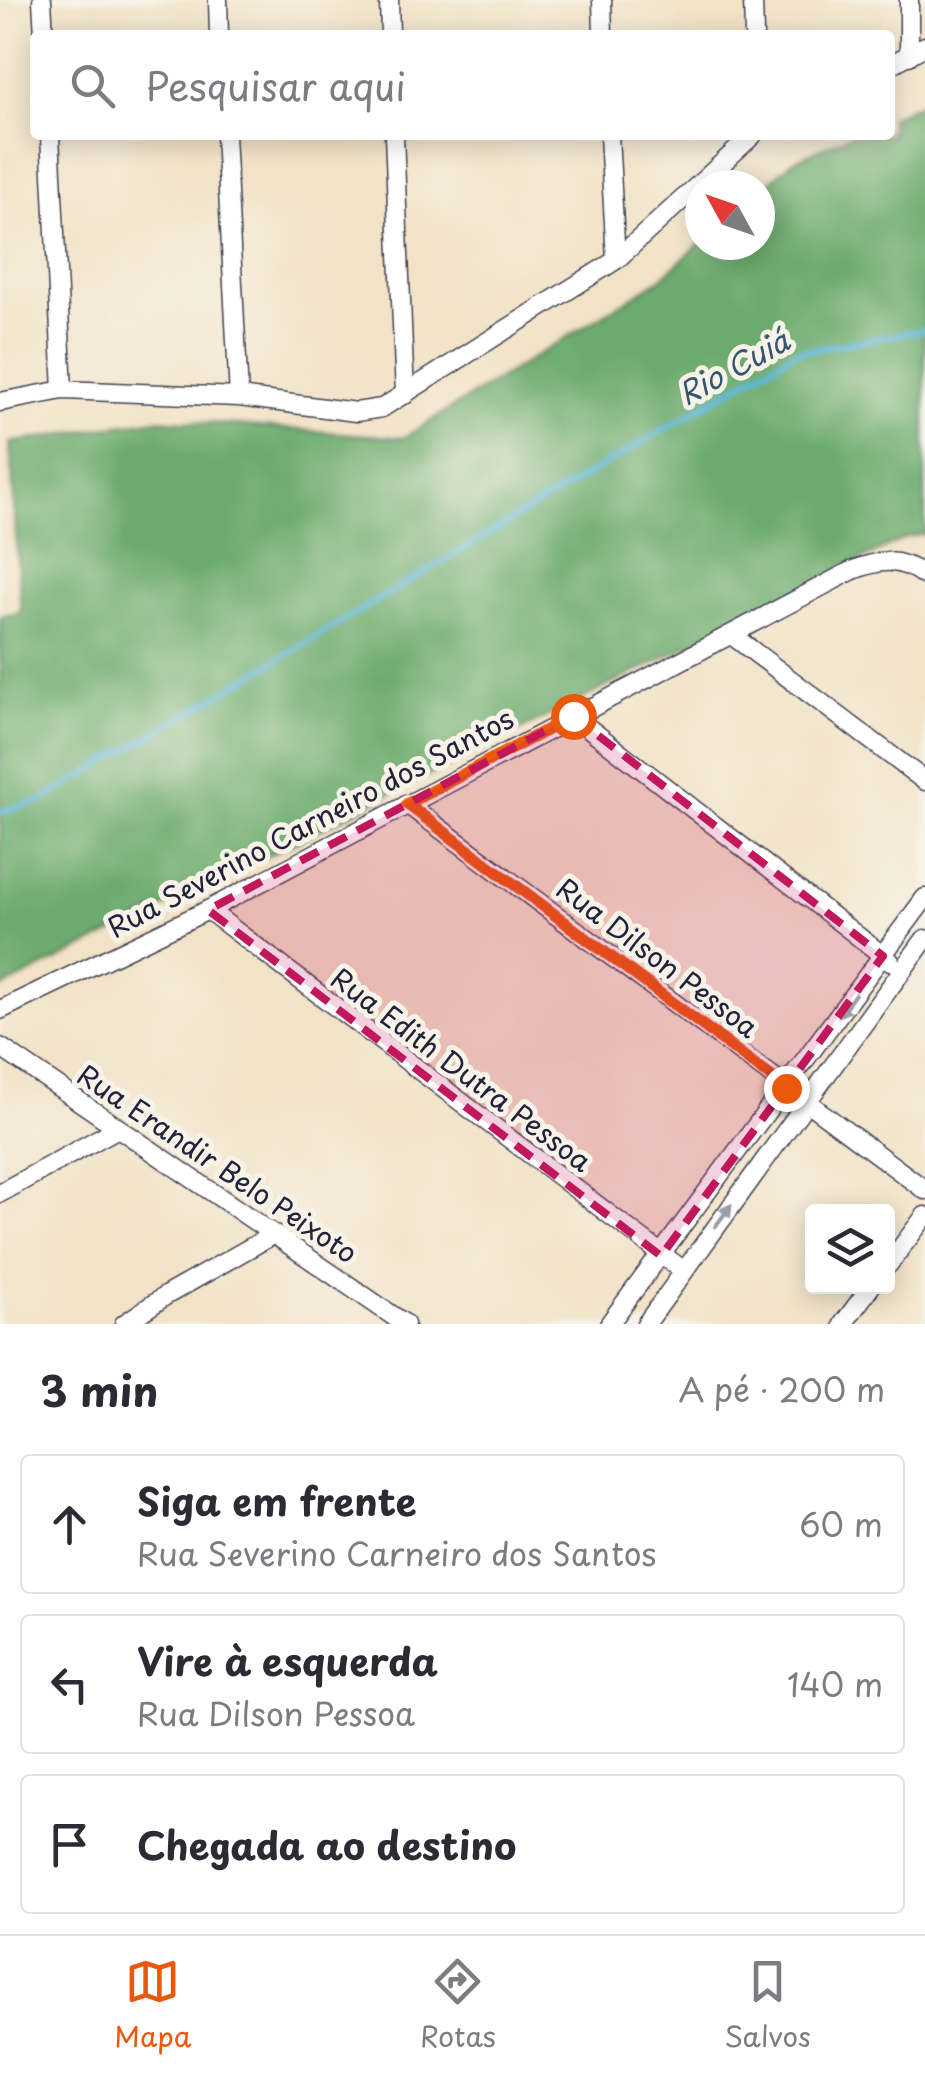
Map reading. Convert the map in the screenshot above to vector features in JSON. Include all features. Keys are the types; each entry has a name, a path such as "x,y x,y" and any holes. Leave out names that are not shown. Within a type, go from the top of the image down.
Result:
{"street":[{"path":"42,0 44,30"},
{"path":"218,0 220,30"},
{"path":"388,0 390,30"},
{"path":"602,0 604,30"},
{"path":"752,0 754,30"},
{"path":"909,0 917,51"},
{"path":"50,140 63,390"},
{"path":"225,140 238,397"},
{"path":"394,140 405,395"},
{"path":"609,140 616,260"},
{"path":"0,402 63,390 238,397 356,412 382,408 616,260 748,140"},
{"name":"Rua Severino Carneiro dos Santos","path":"0,1010 208,910 872,562 899,560 920,572"},
{"path":"732,636 925,781"},
{"path":"573,716 903,970"},
{"name":"Rua Dilson Pessoa","path":"407,804 925,1190"},
{"path":"609,1324 925,898"},
{"name":"Rua Edith Dutra Pessoa","path":"208,910 684,1271"},
{"path":"646,1324 925,939"},
{"name":"Rua Erandir Belo Peixoto","path":"0,1046 405,1324"},
{"path":"0,1193 118,1128"},
{"path":"895,1256 925,1216"},
{"path":"124,1324 274,1234"},
{"path":"842,1324 865,1294"}],"highlighted area":[{"path":"573,716 883,956 661,1256 208,910"}],"green space":[{"path":"925,101 925,534 905,538 0,989 0,616 21,613 10,443 157,419 403,438 658,281 685,257 775,260 775,177 793,161 839,140 895,140 895,115"}],"waterway":[{"name":"Rio Cuiá","path":"0,812 43,800 794,352 925,330"}],"route":[{"path":"573,716 407,804 786,1088"}]}
